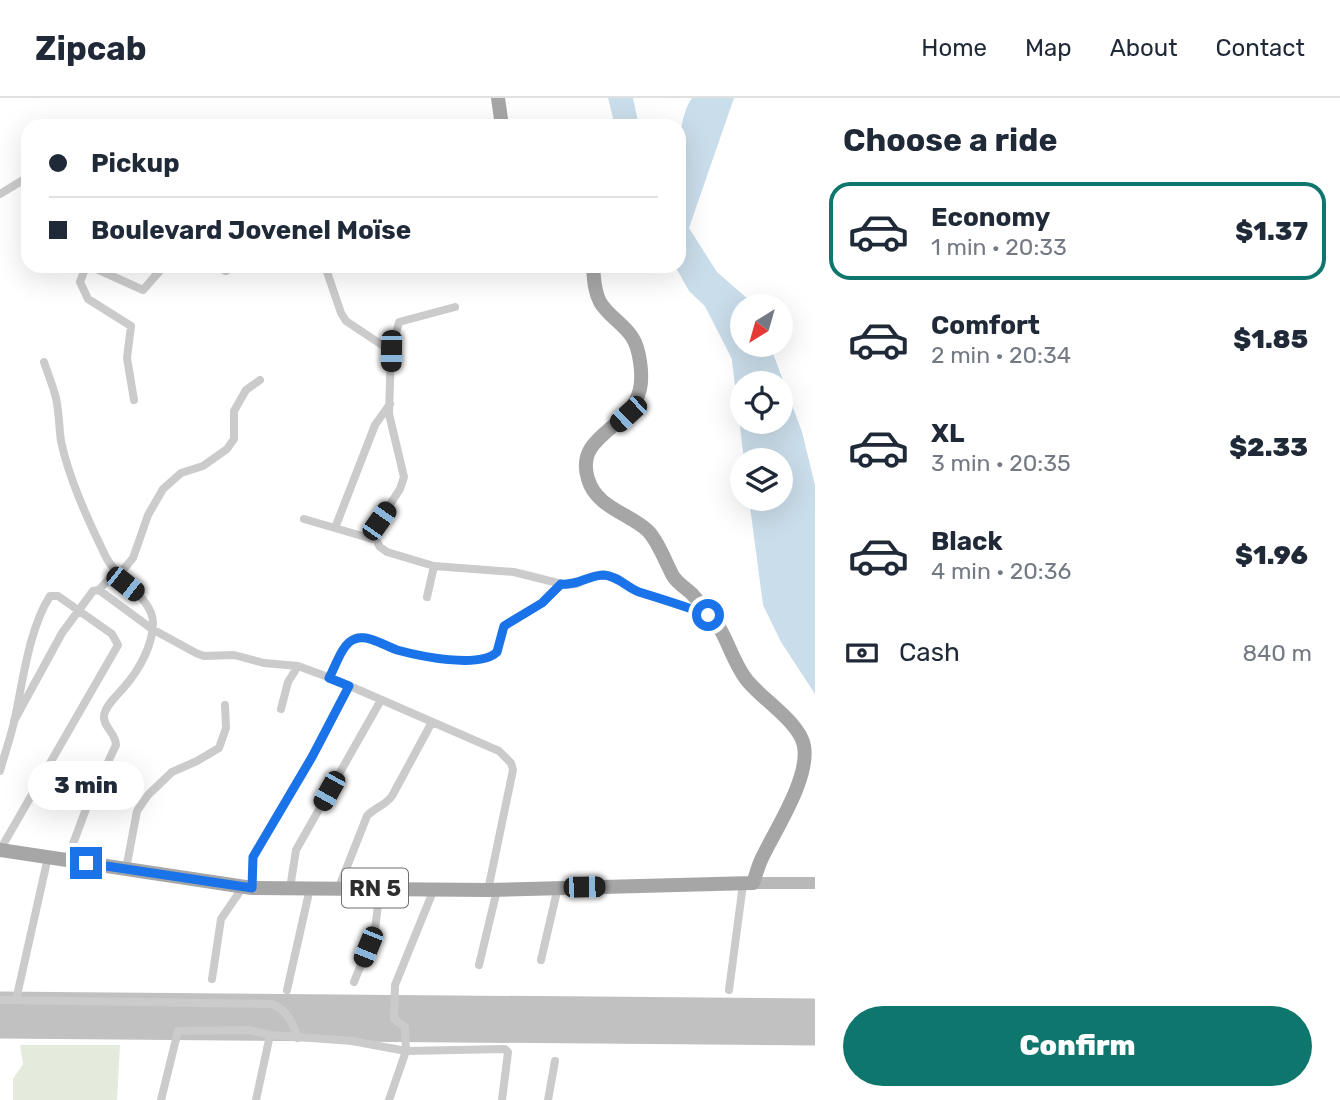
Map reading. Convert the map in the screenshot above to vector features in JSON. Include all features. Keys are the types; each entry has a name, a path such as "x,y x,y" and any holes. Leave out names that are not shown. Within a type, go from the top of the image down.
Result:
{"main road":[{"path":"498,98 501,119"},
{"path":"594,273 600,303 632,338 639,361 640,387 628,414 596,440 587,456 588,479 607,505 649,531 678,583 691,593 718,626 746,679 798,733 804,745 804,760 794,794 779,828 748,883"},
{"name":"RN 5","path":"0,850 247,887 493,890 748,883"},
{"path":"748,883 815,883"}],"street":[{"path":"0,194 21,181"},
{"path":"84,273 80,282 88,299 131,326 127,358 134,400"},
{"path":"104,273 143,290 158,273"},
{"path":"327,273 346,321 391,351"},
{"path":"376,540 379,521 397,495 404,477 393,435 390,404 391,351 399,322 455,307"},
{"path":"44,362 56,398 62,441 75,483 106,559 125,584 143,598 153,621 146,649 134,675 104,715 105,723 116,739 116,745 82,817 67,860"},
{"path":"14,721 49,655 79,610 93,592 99,590 115,572 123,570 133,558 144,524 163,489 181,473 203,466 226,449 233,439 234,411 246,390 260,380"},
{"path":"335,528 375,425 390,404"},
{"path":"304,519 376,540 387,552 434,566 514,572 561,584 576,584 594,576 607,575 619,579 638,592 708,615"},
{"path":"427,597 434,566"},
{"path":"329,678 347,644 364,637 407,652 458,660 486,659 497,652 502,631 507,623 542,603 561,584"},
{"path":"99,590 152,629 204,656 234,654 264,663 298,666 499,751 511,763 512,776 479,965"},
{"path":"0,771 27,660 47,601 51,596 58,596 116,637 117,648 75,715 0,850"},
{"path":"281,709 288,682 298,666"},
{"path":"212,979 221,919 247,887 253,857 316,751 349,686"},
{"path":"290,888 296,850 381,699"},
{"path":"126,869 137,811 148,795 172,772 219,748 226,727 225,705"},
{"path":"339,887 367,816 386,804 392,796 432,722"},
{"path":"16,1000 48,857"},
{"path":"729,990 748,883"},
{"path":"287,990 310,887"},
{"path":"541,960 558,887"},
{"path":"354,982 375,930 380,888"},
{"path":"389,1100 406,1051 405,1027 394,1019 395,985 434,889"},
{"path":"0,1000 272,1004 280,1007 291,1018 298,1038"},
{"path":"161,1100 178,1031 249,1030 298,1038 352,1041 406,1051 505,1049 508,1052 502,1100"},
{"path":"256,1100 270,1035"},
{"path":"548,1100 555,1062"}],"shaded area":[{"path":"20,1045 120,1045 117,1100 13,1100 13,1079 23,1064"}],"water":[{"path":"608,98 633,98 638,119 613,119"},
{"path":"692,98 734,98 689,228 717,272 742,294 730,294 730,344 728,328 689,291 679,273 686,273 686,119 684,119 685,112"},
{"path":"732,357 774,357 780,371 733,371"},
{"path":"793,408 815,485 815,694 781,642 763,605 751,511 793,511 793,448 743,448 741,434 793,434"}],"waterway":[{"path":"710,303 745,371"}],"runway":[{"path":"0,1015 815,1022"}],"route":[{"path":"86,863 252,888 250,870 253,857 321,741 349,686 329,678 347,644 355,639 364,637 394,649 458,660 486,659 497,652 502,631 507,623 542,603 561,584 576,584 594,576 607,575 619,579 638,592 651,594 708,615"}]}
